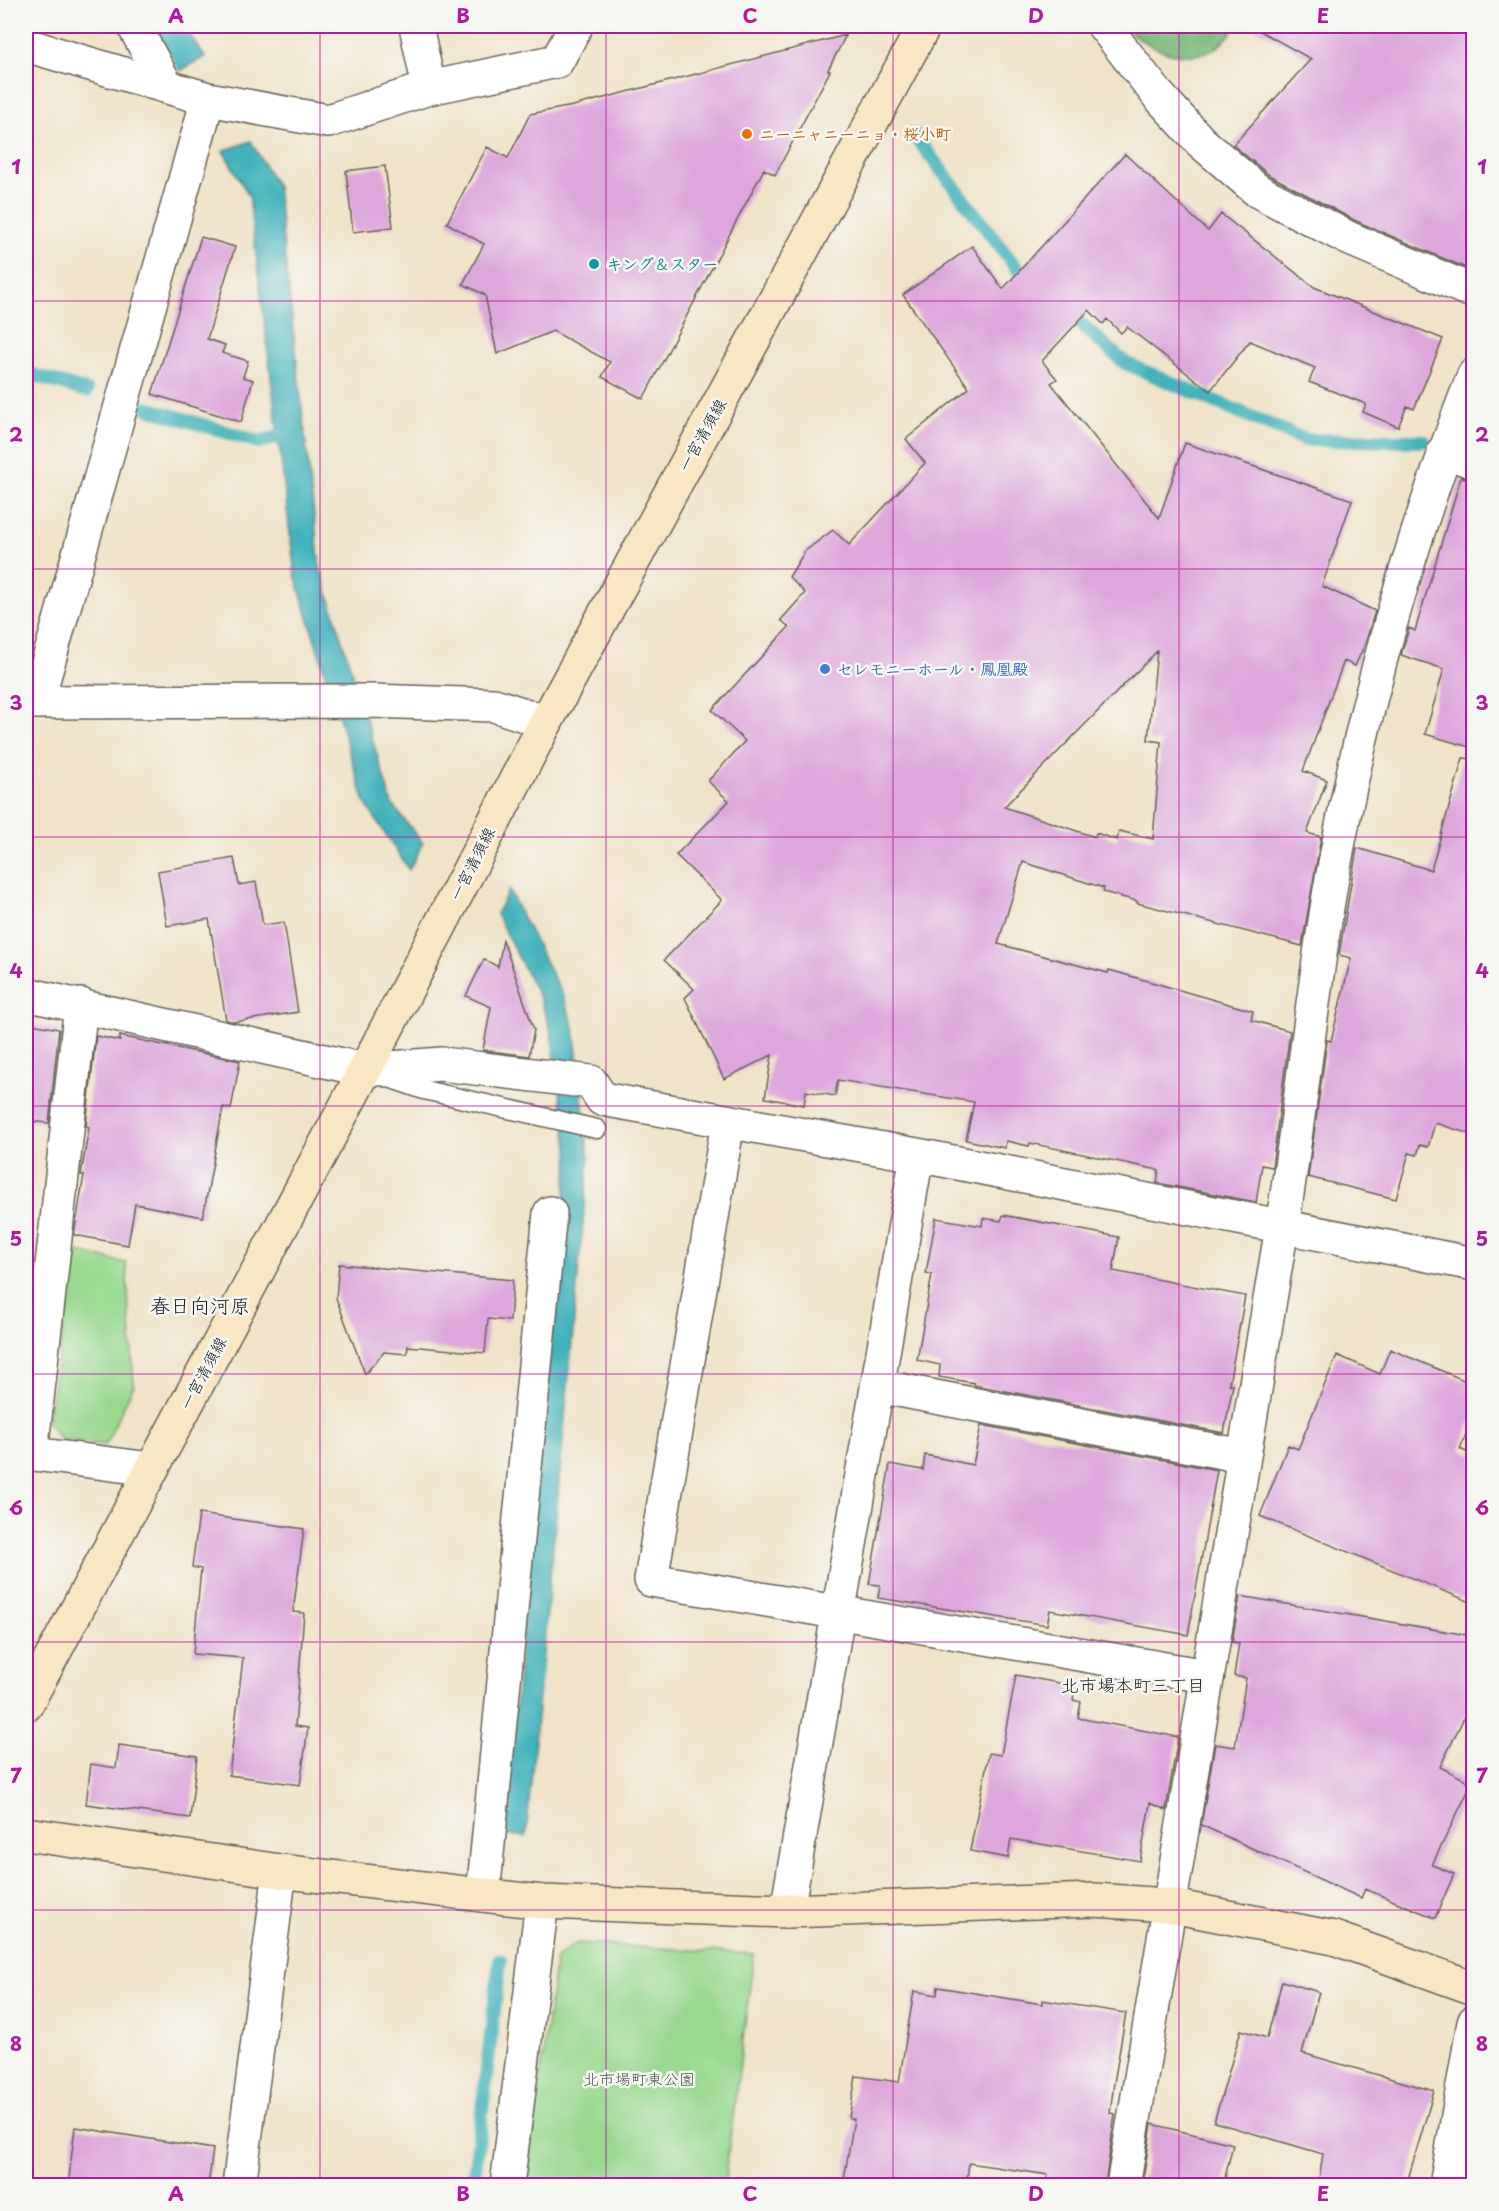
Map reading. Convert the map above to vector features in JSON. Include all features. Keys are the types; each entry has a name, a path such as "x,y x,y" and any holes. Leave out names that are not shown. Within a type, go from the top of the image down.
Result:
{"main road":[{"name":"一宮清須線","path":"26,1705 365,1070 546,722 924,26"},
{"path":"26,1834 280,1870 542,1902 788,1911 1094,1900 1167,1905 1334,1938 1473,1988"}],"street":[{"path":"134,26 167,87"},
{"path":"416,26 429,88"},
{"path":"26,45 208,99 328,121 429,88 556,61 576,26"},
{"path":"1104,26 1158,95 1201,142 1258,192 1348,238 1473,292"},
{"path":"208,99 31,702 371,700 494,705 546,722"},
{"path":"1123,2186 1167,1905 1282,1228 1333,872 1380,651 1459,457 1473,375"},
{"path":"26,994 365,1070 442,1064 591,1082 602,1099 917,1155 1473,1264"},
{"path":"81,1005 28,1453 152,1469"},
{"path":"728,1122 651,1580 1206,1676"},
{"path":"788,1911 917,1155"},
{"path":"483,1895 550,1214"},
{"path":"878,1386 1244,1456"},
{"path":"239,2186 280,1870"},
{"path":"507,2186 542,1902"},
{"path":"1446,2186 1473,2022"}],"lane":[{"path":"365,1070 424,1090 597,1129"}],"green space":[{"path":"1123,26 1238,26 1224,42 1214,49 1202,54 1177,55 1154,47"},
{"path":"77,1252 126,1263 134,1385 105,1445 61,1440 47,1423"},
{"name":"北市場町東公園","path":"577,1943 754,1954 724,2185 526,2185 556,1958"}],"water":[{"path":"155,26 184,26 205,57 180,71"},
{"path":"251,141 277,187 320,567 392,804 423,843 409,870 365,803 295,575 249,196 223,151"},
{"path":"509,890 563,996 574,1027 589,1158 526,1837 503,1834 569,1154 551,1032 540,999 496,914"}],"building":[{"path":"1251,26 1473,26 1473,271 1356,221 1269,175 1233,145 1311,59"},
{"name":"キング＆スター","path":"846,35 828,70 830,71 775,175 764,169 643,399 602,377 610,362 553,331 497,354 485,295 463,284 484,244 447,223 487,147 508,158 530,114 573,106"},
{"path":"1125,154 1208,231 1221,214 1314,287 1443,339 1414,409 1407,406 1398,427 1363,412 1366,404 1309,382 1315,368 1250,341 1210,391 1127,327 1121,333 1107,319 1103,324 1089,310 1042,361 1057,379 1051,383 1159,518 1185,443 1352,500 1322,586 1375,611 1365,644 1355,666 1344,661 1303,771 1327,780 1307,833 1321,837 1302,946 1137,903 1137,901 1103,892 1104,888 1023,862 998,944 1108,973 1109,970 1253,1011 1251,1020 1290,1031 1272,1167 1262,1165 1256,1202 1157,1183 1159,1170 1030,1143 1029,1146 1006,1141 1005,1148 966,1140 974,1102 838,1080 835,1096 806,1091 804,1105 765,1098 772,1055 724,1079 685,998 694,989 664,960 722,900 676,855 729,801 708,781 745,741 712,710 789,627 781,620 805,593 789,577 805,551 833,530 849,545 925,463 906,439 969,388 903,295 972,246 1003,289","holes":["1157,651 1148,740 1161,742 1153,839 1119,831 1117,840 1096,833 1095,837 1004,807"]},
{"path":"385,166 393,227 353,232 346,171"},
{"path":"201,237 235,247 207,339 225,345 222,353 248,361 243,377 253,380 241,422 152,394"},
{"path":"1461,477 1473,480 1473,748 1425,734 1444,669 1401,655 1409,628 1415,631"},
{"path":"1463,758 1473,759 1473,1135 1435,1123 1428,1147 1420,1145 1417,1155 1409,1153 1396,1199 1308,1177 1327,1040 1331,1041 1351,958 1339,955 1357,848 1431,870"},
{"path":"234,858 239,885 256,882 263,925 284,922 298,1012 234,1022 226,1020 209,919 167,926 158,871"},
{"path":"503,940 534,1030 529,1056 483,1050 491,1007 466,996 484,959 498,967"},
{"path":"26,1023 59,1029 49,1123 26,1121"},
{"path":"96,1036 120,1041 120,1036 240,1061 231,1109 223,1107 203,1217 135,1204 128,1245 74,1235 84,1175 81,1175 89,1127 86,1126"},
{"path":"1003,1215 1119,1237 1113,1271 1245,1296 1229,1384 1233,1385 1224,1433 939,1377 940,1365 917,1360 932,1274 926,1273 936,1218 982,1226 983,1218 1001,1221"},
{"path":"339,1264 513,1280 510,1321 488,1319 485,1353 408,1346 407,1354 384,1352 365,1374 336,1298"},
{"path":"1390,1349 1473,1384 1473,1417 1460,1449 1473,1455 1473,1603 1260,1516 1288,1445 1298,1449 1337,1355 1380,1374"},
{"path":"981,1425 1217,1470 1188,1635 1050,1610 1047,1625 878,1598 880,1585 869,1584 890,1464 923,1470 925,1455 973,1465"},
{"path":"199,1514 304,1529 293,1612 304,1613 295,1726 308,1728 300,1785 229,1775 243,1658 193,1654 201,1569 192,1567"},
{"path":"1240,1596 1473,1636 1473,1699 1440,1767 1472,1783 1432,1865 1454,1874 1435,1918 1365,1889 1361,1898 1201,1825 1215,1744 1235,1747 1246,1678 1234,1676 1239,1643 1232,1642"},
{"path":"1016,1675 1075,1686 1073,1700 1081,1702 1078,1718 1178,1737 1166,1810 1150,1803 1140,1861 1011,1839 1008,1858 970,1851 989,1753 1001,1755"},
{"path":"119,1745 197,1756 190,1818 86,1804 91,1764 116,1768"},
{"path":"1282,1981 1319,1992 1302,2053 1434,2091 1406,2186 1318,2186 1323,2154 1214,2122 1241,2030 1267,2038"},
{"path":"938,1987 1042,2004 1042,2000 1126,2013 1110,2113 1115,2114 1105,2186 1047,2181 1048,2175 969,2163 966,2186 843,2186 854,2119 849,2118 856,2076 899,2082 914,1991 937,1995"},
{"path":"1152,2124 1233,2144 1223,2186 1142,2186"},
{"path":"75,2127 213,2149 208,2186 68,2186"}],"waterway":[{"path":"914,135 1019,271 1033,283"},
{"path":"1066,311 1125,363 1305,440 1424,441"},
{"path":"26,373 87,391"},
{"path":"147,408 259,442 289,434"},
{"path":"473,2186 500,1960"}],"place":[{"name":"ニーニャニーニョ・桜小町","path":"747,134"},
{"name":"キング＆スター","path":"594,264"},
{"name":"セレモニーホール・鳳凰殿","path":"825,669"}],"district":[{"name":"春日向河原","path":"200,1306"},
{"name":"北市場本町三丁目","path":"1133,1686"}]}
